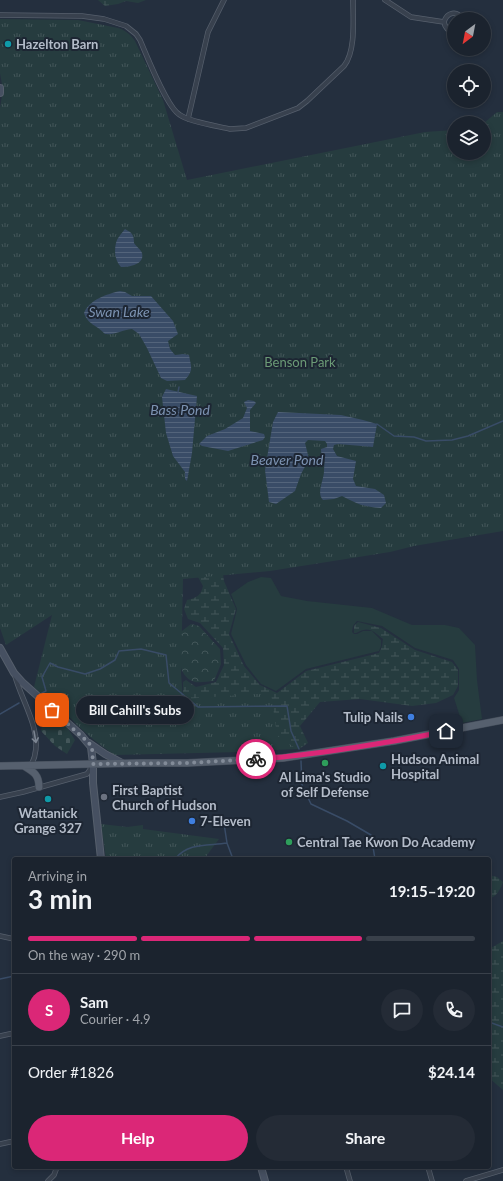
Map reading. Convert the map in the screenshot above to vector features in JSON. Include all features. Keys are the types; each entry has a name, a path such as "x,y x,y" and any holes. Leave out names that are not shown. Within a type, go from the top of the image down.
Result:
{"main road":[{"path":"0,766 187,763 283,758 394,741 503,720"},
{"path":"27,766 38,778 39,787"}],"street":[{"path":"188,119 208,32 224,0"},
{"path":"0,15 82,16 104,19 126,26 136,34 140,40 171,107 180,116 230,129 241,129 292,110 307,101 342,69 348,60 352,48 353,0"},
{"path":"385,0 411,17 444,22"},
{"path":"447,16 444,22 447,28"},
{"path":"0,88 0,93"},
{"path":"0,648 14,673 32,723 36,740 35,756 27,766"},
{"path":"14,673 30,690 88,742 105,754 122,763"},
{"path":"88,742 92,747 93,783 101,857"},
{"path":"0,797 87,774 93,764"},
{"path":"0,936 12,939"},
{"path":"0,1036 12,1033"},
{"path":"0,1144 12,1141"},
{"path":"48,1181 54,1175 56,1169"},
{"path":"262,1169 265,1181"},
{"path":"347,1169 350,1181"},
{"path":"429,1169 432,1181"},
{"path":"466,1181 503,1170"}],"green space":[{"path":"98,0 146,0 138,3 126,1 105,6"},
{"name":"Benson Park","path":"0,19 78,20 123,30 135,41 163,100 187,180 425,132 447,130 447,160 491,160 491,117 497,112 503,112 503,531 414,546 390,552 270,571 183,579 181,674 183,699 271,693 277,735 295,748 240,752 114,755 94,740 66,713 53,706 34,687 52,615 6,645 0,628 0,108 3,90 0,73"},
{"path":"220,556 224,581 236,609 229,634 244,666 260,685 277,693 306,671 379,653 383,639 376,633 367,629 354,633 354,626 358,622 381,628 415,650 452,662 458,670 458,686 453,695 436,703 412,706 360,699 320,702 300,726 308,743 299,749 220,752 183,705 183,682 186,680 196,687 216,682 224,665 223,648 200,623 188,619 184,609 187,600 198,596 203,586 193,568"},
{"path":"261,577 271,578 281,596 307,601 372,608 412,625 445,625 459,628 475,645 477,680 482,719 462,723 454,698 459,690 459,669 453,660 415,648 382,626 357,621 353,626 352,632 357,634 363,631 372,631 381,640 379,651 306,669 276,691 261,684 246,665 231,634 237,609 231,594 248,582"},
{"path":"191,624 199,626 220,649 221,664 214,681 195,682 184,675 180,662 178,634"},
{"path":"45,711 65,724 75,740 67,754 55,746 41,731"},
{"path":"101,824 127,827 143,825 143,829 219,839 206,857 106,857"},
{"path":"491,876 497,877 503,882 501,888 491,898"},
{"path":"503,941 503,1090 491,1080 491,948"}],"water":[{"path":"125,229 132,234 134,243 142,253 142,257 139,263 121,267 116,259 115,246 117,239"},
{"name":"Swan Lake","path":"120,291 132,296 151,296 173,321 178,334 168,341 170,349 175,355 189,355 191,371 185,380 167,381 161,378 139,334 132,329 112,334 105,334 90,323 84,313 86,308 94,301 104,296"},
{"name":"Bass Pond","path":"166,389 197,396 192,453 187,481 185,479 185,472 173,456 166,433 162,397"},
{"path":"248,400 256,403 250,410 250,431 264,434 265,437 263,440 228,451 202,446 199,444 207,436 225,429 243,418 247,408 244,402"},
{"name":"Beaver Pond","path":"278,412 341,415 377,424 373,447 338,444 334,445 333,449 337,456 356,461 353,479 356,486 375,489 384,495 386,503 381,508 361,505 342,496 334,499 323,500 320,494 324,475 324,458 321,453 321,449 327,447 327,444 325,441 308,440 305,443 309,459 301,474 295,491 276,504 269,502 265,470 273,422"}],"waterway":[{"path":"178,392 179,387"},
{"path":"377,424 394,436 414,437 426,441 452,440 468,436 503,421"},
{"path":"42,693 46,691 42,677 50,663 58,667 85,674 100,669 115,660 119,651 141,649 166,655 169,683 198,707 287,706 291,731 299,749"},
{"path":"0,714 19,703"},
{"path":"301,761 302,785 311,804 347,821 371,835 375,857"},
{"path":"223,817 227,843 232,857"},
{"path":"177,857 192,847 227,843"},
{"path":"0,979 12,976"},
{"path":"491,1023 503,1027"}],"way so far":[{"path":"52,710 81,735 92,747 93,764 187,763 256,759"}],"place":[{"name":"Hazelton Barn","path":"8,44"},
{"name":"Bill Cahill's Subs","path":"52,710"},
{"name":"Tulip Nails","path":"411,717"},
{"name":"Al Lima's Studio of Self Defense","path":"325,763"},
{"name":"Hudson Animal Hospital","path":"383,766"},
{"name":"First Baptist Church of Hudson","path":"104,797"},
{"name":"Wattanick Grange 327","path":"48,799"},
{"name":"7-Eleven","path":"192,821"},
{"name":"Central Tae Kwon Do Academy","path":"289,842"}],"route":[{"path":"256,759 283,758 394,741 446,731"}]}
